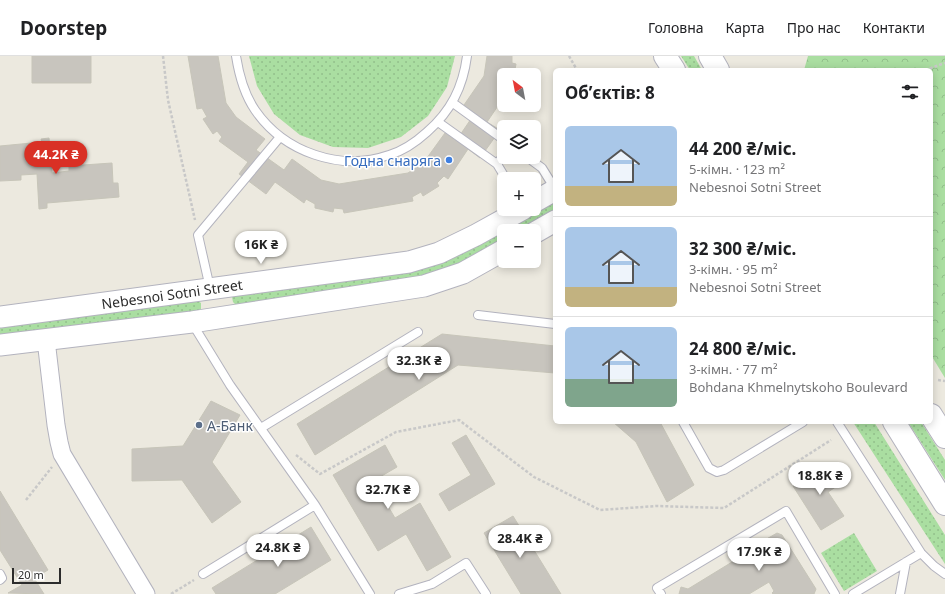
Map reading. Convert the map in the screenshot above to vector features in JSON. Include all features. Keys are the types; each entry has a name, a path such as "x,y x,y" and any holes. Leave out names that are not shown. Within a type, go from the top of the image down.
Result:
{"main road":[{"path":"665,56 673,68"},
{"path":"710,56 717,68"},
{"path":"933,418 945,437"},
{"path":"895,424 945,504"}],"street":[{"path":"541,198 553,191"},
{"name":"Nebesnoi Sotni Street","path":"0,318 210,288 409,262 439,253 510,216"},
{"path":"541,229 553,221"},
{"name":"Nebesnoi Sotni Street","path":"0,345 214,319 424,286 463,273 497,254"},
{"path":"210,288 214,319"},
{"path":"46,340 57,431 62,454 146,594"}],"lane":[{"path":"236,56 246,93 266,124 280,137 304,152 332,160 360,161 389,156 415,143 438,122 453,103 462,79 467,56"},
{"path":"453,103 497,135"},
{"path":"438,122 497,164 502,172"},
{"path":"210,288 198,234 280,137"},
{"path":"537,164 542,168 553,187"},
{"path":"478,315 553,324"},
{"path":"192,322 230,385 315,505 370,594"},
{"path":"261,428 418,332"},
{"path":"684,424 709,468 717,472 724,470 800,424"},
{"path":"838,424 921,553 934,566 945,574"},
{"path":"202,574 315,505"},
{"path":"660,594 657,588 786,511 835,594"},
{"path":"853,594 921,553"},
{"path":"900,594 906,562"},
{"path":"399,594 432,584 466,563 486,594"},
{"path":"0,574 2,578 0,580"}],"path":[{"path":"163,56 168,100 198,234"},
{"path":"569,56 577,68"},
{"path":"931,68 945,64"},
{"path":"938,380 945,381"},
{"path":"290,451 320,474 396,432 459,420 534,477 600,510 657,506 724,508 831,440"},
{"path":"26,500 62,454"},
{"path":"171,594 202,574"}],"green space":[{"path":"249,56 455,56 447,87 428,116 401,137 368,148 333,147 300,135 274,114 257,86"},
{"path":"681,56 694,56 701,68 689,68"},
{"path":"808,56 945,56 945,378 933,358 933,68 805,68"},
{"path":"553,197 553,213 534,224 498,224 514,216 541,216 541,203"},
{"path":"497,224 497,245 439,274 237,306 233,302 232,297 236,294 404,270"},
{"path":"195,299 201,303 201,309 196,312 0,338 0,325"},
{"path":"854,424 875,424 945,535 945,564"},
{"path":"909,424 922,424 945,460 945,480"},
{"path":"854,533 877,571 844,591 821,553"}],"building":[{"path":"32,56 91,56 91,83 32,83"},
{"path":"188,56 218,56 226,103 236,117 265,139 256,150 284,170 292,159 321,180 339,184 408,173 424,162 445,133 456,141 475,113 464,105 484,76 487,56 512,56 512,63 516,64 515,68 497,68 497,107 487,122 497,128 497,134 480,158 468,149 448,179 444,176 437,183 439,186 423,196 421,192 412,197 413,201 344,213 343,209 334,208 333,212 315,208 315,204 306,199 304,203 275,182 266,194 239,174 248,162 219,141 222,137 217,131 213,134 203,119 207,117 202,108 197,109"},
{"path":"49,138 52,173 69,171 69,166 112,163 113,183 118,183 119,197 47,203 47,208 39,209 37,174 21,175 21,180 0,181 0,146 42,142 41,139"},
{"path":"442,334 553,346 553,373 458,365 315,455 297,424"},
{"path":"211,401 240,415 212,462 241,502 212,523 182,480 132,481 132,449 183,446"},
{"path":"615,424 661,424 694,485 667,502 636,442"},
{"path":"466,435 495,484 449,511 439,494 471,475 452,443"},
{"path":"385,445 397,467 373,481 395,518 420,503 451,557 427,571 406,534 378,551 333,475"},
{"path":"827,463 840,484 828,492 844,516 821,530 793,486"},
{"path":"0,491 48,570 34,578 44,594 8,593 22,585 0,550"},
{"path":"513,516 561,594 521,594 484,533"},
{"path":"311,527 331,560 275,594 216,594 212,588"},
{"path":"777,533 782,535 816,589 814,594 773,594 772,593 774,591 769,582 749,594 679,594 681,587 688,589 751,552 747,546 756,540 758,544"}],"place":[{"name":"Годна снаряга","path":"449,160"},
{"name":"А-Банк","path":"199,425"}]}
